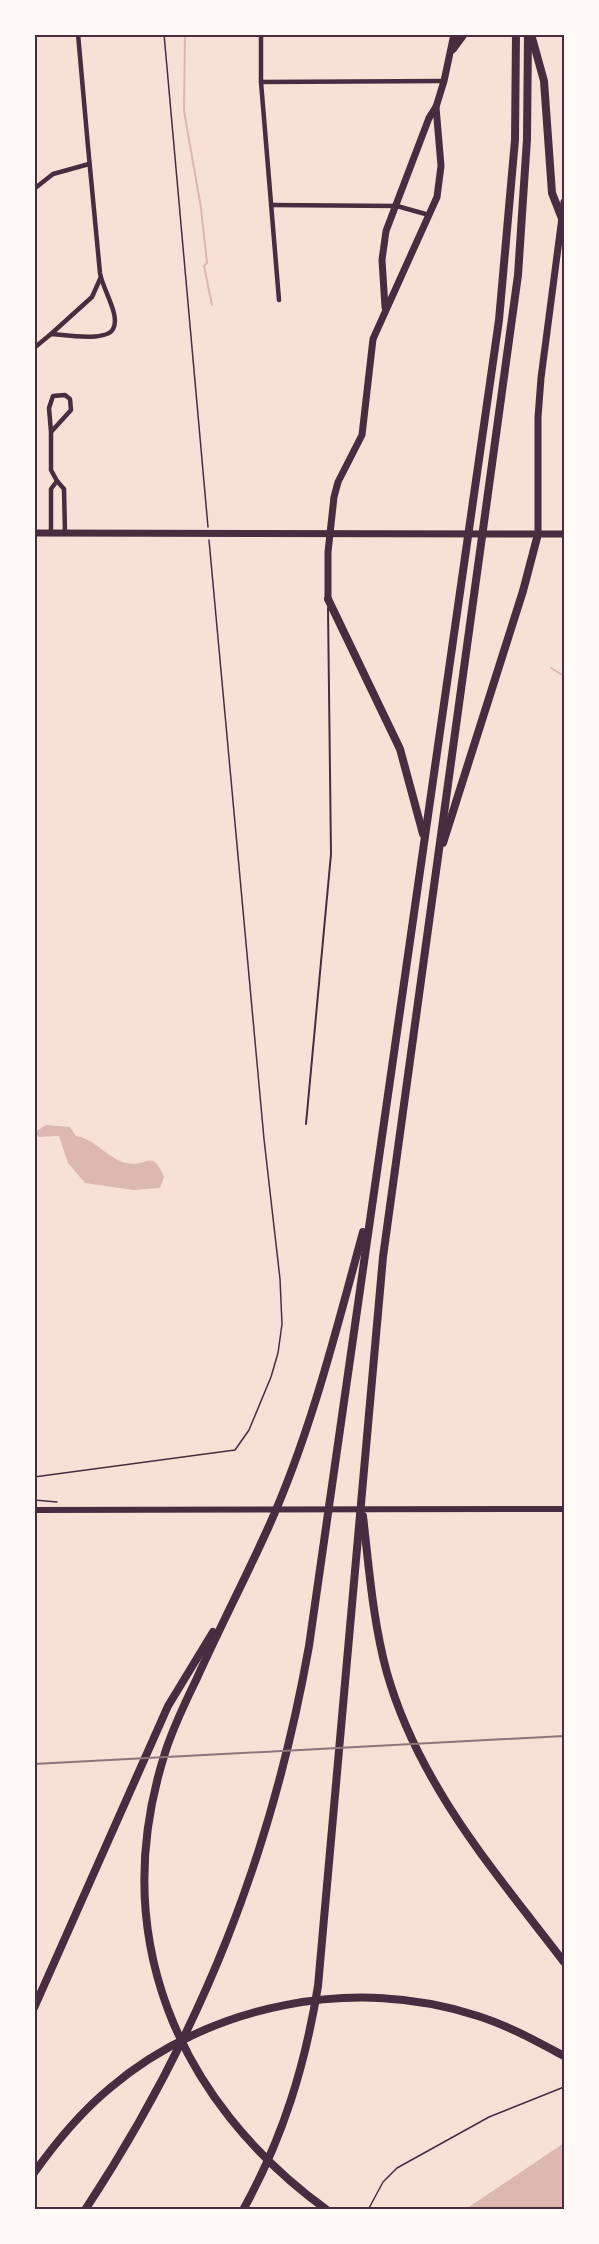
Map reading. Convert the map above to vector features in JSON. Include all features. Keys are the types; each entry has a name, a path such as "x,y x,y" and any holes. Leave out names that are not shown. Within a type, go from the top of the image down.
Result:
{"highway":[{"path":"453,49 464,34"},
{"path":"85,2210 132,2136 198,2011 238,1915 273,1807 296,1716 309,1646 505,272 515,140 516,34"},
{"path":"529,34 544,81 552,193 563,221"},
{"path":"243,2210 278,2139 302,2071 318,1986 383,1257 518,275 526,151 529,34"},
{"path":"437,861 466,777 523,591 538,534"},
{"path":"328,599 400,749 424,838"},
{"path":"327,2210 261,2155 225,2115 204,2085 175,2028 161,1990 148,1926 145,1892 146,1856 152,1801 165,1750 269,1526 298,1455 372,1200"},
{"path":"360,1497 380,1638 397,1703 420,1758 485,1860 564,1962"},
{"path":"34,2008 168,1706 236,1593"},
{"path":"34,2173 90,2107 130,2072 201,2032 272,2008 330,1999 374,1997 409,2001 476,2015 508,2027 564,2056"}],"main road":[{"path":"385,308 383,246 429,118 436,107 453,49 454,34"},
{"path":"328,599 330,534 338,483 362,435 370,354 385,308 403,277 430,216 441,179 436,107"},
{"path":"538,534 538,417 541,378 564,202"},
{"path":"34,533 564,534"}],"street":[{"path":"51,334 93,337 108,334 114,328 114,310 101,278 78,34"},
{"path":"261,34 261,81 279,300"},
{"path":"261,81 444,81"},
{"path":"34,189 53,174 89,164"},
{"path":"271,205 397,206 430,216"},
{"path":"34,348 92,297 101,278"},
{"path":"51,432 71,410 70,399 65,395 53,396 50,401 51,470 64,489 65,533"},
{"path":"51,533 51,489 57,481"},
{"path":"34,1510 564,1509"}],"lane":[{"path":"306,1124 331,854 328,599"}],"path":[{"path":"164,34 205,501"},
{"path":"34,1477 122,1464 224,1453 239,1446 271,1377 281,1337 280,1280 212,564"},
{"path":"368,2210 382,2182 397,2169 489,2117 564,2087"}],"shaded area":[{"path":"46,1125 70,1127 76,1136 89,1141 119,1161 133,1164 148,1161 156,1163 164,1177 160,1188 133,1190 85,1183 68,1163 59,1136 39,1137 35,1132"},
{"path":"564,2143 564,2209 466,2209"}],"waterway":[{"path":"185,34 184,111 201,208 207,263 204,266 212,305"},
{"path":"551,668 564,676"}],"railway":[{"path":"34,1764 564,1736"}]}
